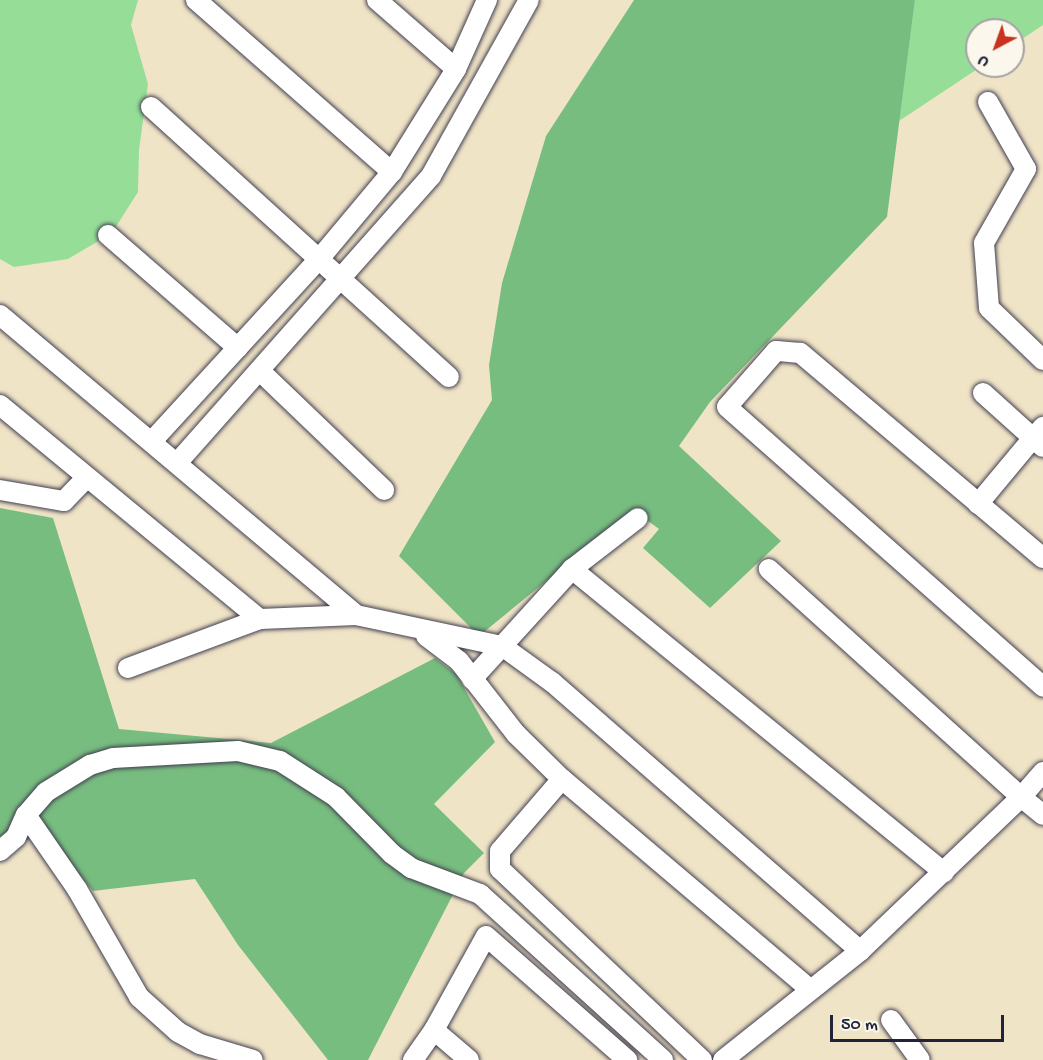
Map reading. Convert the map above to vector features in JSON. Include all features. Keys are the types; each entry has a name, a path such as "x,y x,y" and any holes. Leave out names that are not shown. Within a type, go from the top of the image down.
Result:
{"street":[{"path":"196,0 392,172"},
{"path":"377,0 456,69"},
{"path":"153,440 320,258 392,172 456,69 487,0"},
{"path":"178,462 342,280 431,176 529,0"},
{"path":"988,102 1026,169 984,243 989,308 1043,360"},
{"path":"151,107 449,377"},
{"path":"108,235 238,348"},
{"path":"0,315 153,440 356,615"},
{"path":"1043,558 800,353 776,351 727,407 1043,687"},
{"path":"260,371 384,490"},
{"path":"978,504 1040,437 983,393"},
{"path":"0,405 260,619"},
{"path":"0,490 64,501 87,477"},
{"path":"472,679 572,569 638,518"},
{"path":"572,569 944,873"},
{"path":"770,570 1043,815"},
{"path":"128,668 260,619 356,615 417,630 502,646 552,682 860,951"},
{"path":"417,630 459,661 516,734 562,778 811,990"},
{"path":"0,851 16,837 26,815 45,792 90,765 113,758 237,751 280,761 336,797 392,854 411,868 480,894 663,1060"},
{"path":"723,1060 860,951 944,873 1021,797 1043,771"},
{"path":"562,778 500,851 500,869 702,1060"},
{"path":"26,815 77,888 140,997 178,1032 200,1044 253,1060"},
{"path":"413,1060 434,1030 486,936 627,1060"},
{"path":"891,1020 920,1060"},
{"path":"434,1030 469,1060"}],"green space":[{"path":"0,0 138,0 131,25 148,84 139,150 138,192 112,233 68,259 14,267 0,259"},
{"path":"634,0 915,0 887,217 710,402 679,446 781,541 710,608 643,548 659,529 633,510 479,636 399,556 492,400 489,365 502,283 546,136"},
{"path":"915,0 1043,0 1043,25 1025,37 1025,18 965,18 965,77 899,121"},
{"path":"0,508 53,518 119,729 271,743 435,658 456,674 495,742 434,804 484,853 464,873 368,1060 328,1060 238,945 195,879 93,891 42,831 0,855"}]}
